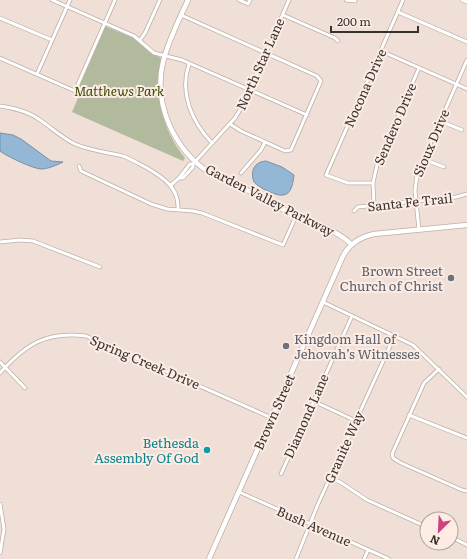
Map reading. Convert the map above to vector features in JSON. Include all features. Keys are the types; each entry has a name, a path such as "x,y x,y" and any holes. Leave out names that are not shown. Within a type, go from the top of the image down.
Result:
{"main road":[{"name":"Garden Valley Parkway","path":"188,0 165,56 162,69 162,99 166,117 176,139 194,162 215,176 261,197 281,209 341,236 351,244"},
{"path":"351,244 368,235 467,225"},
{"name":"Brown Street","path":"209,559 343,256 351,244"}],"street":[{"path":"52,0 134,36 154,53 177,59 307,115"},
{"path":"37,74 70,0"},
{"path":"0,58 75,91 115,0"},
{"path":"140,40 145,33 160,0"},
{"path":"239,0 248,4 250,0"},
{"name":"North Star Lane","path":"171,185 230,124 241,109 289,0"},
{"path":"346,0 355,1"},
{"name":"Nocona Drive","path":"373,183 348,183 326,175 404,0"},
{"path":"462,0 467,2"},
{"path":"398,12 467,42"},
{"path":"181,15 317,76 320,79 321,83 292,148 289,151 265,142 230,124"},
{"path":"283,15 335,38 338,41"},
{"path":"0,18 52,40"},
{"path":"381,51 467,88"},
{"name":"Sioux Drive","path":"419,230 415,201 416,180 423,159 467,60"},
{"path":"189,64 186,84 190,109 200,129 212,143"},
{"name":"Sendero Drive","path":"374,205 373,183 377,165 419,68"},
{"path":"0,106 18,109 40,120 67,140 96,151 114,154 131,160 164,178 171,185 178,199 178,209"},
{"path":"440,121 462,130"},
{"path":"241,173 261,150 265,142"},
{"path":"423,159 444,167"},
{"path":"80,166 81,171 151,204 202,213 283,245 296,216"},
{"name":"Santa Fe Trail","path":"354,211 358,207 456,197 467,194"},
{"path":"0,242 20,240 33,241 100,267"},
{"path":"323,302 395,335 413,345 467,397"},
{"name":"Diamond Lane","path":"281,474 352,316"},
{"name":"Spring Creek Drive","path":"0,373 25,348 34,343 60,335 86,336 272,418"},
{"name":"Granite Way","path":"296,559 330,478 395,335"},
{"path":"0,362 25,388"},
{"path":"439,369 424,383 392,454 393,458 401,463 467,491"},
{"path":"313,401 356,421"},
{"path":"409,415 467,438"},
{"path":"330,478 340,482 367,500 419,523"},
{"name":"Bush Avenue","path":"239,492 388,559"},
{"path":"0,504 4,529 0,553"},
{"path":"364,559 368,550"}],"green space":[{"name":"Matthews Park","path":"105,27 131,37 138,41 149,52 161,58 159,72 159,98 165,123 177,147 185,158 183,161 72,112 78,98 76,94 79,91 79,87"}],"water":[{"path":"0,133 13,135 21,139 51,161 63,162 49,168 41,169 20,162 0,151"},
{"path":"266,161 282,167 294,175 292,186 285,195 276,194 264,189 254,182 252,174 254,168 258,163"}],"place":[{"name":"Brown Street Church of Christ","path":"451,278"},
{"name":"Kingdom Hall of Jehovah’s Witnesses","path":"286,346"},
{"name":"Bethesda Assembly Of God","path":"207,450"}]}
